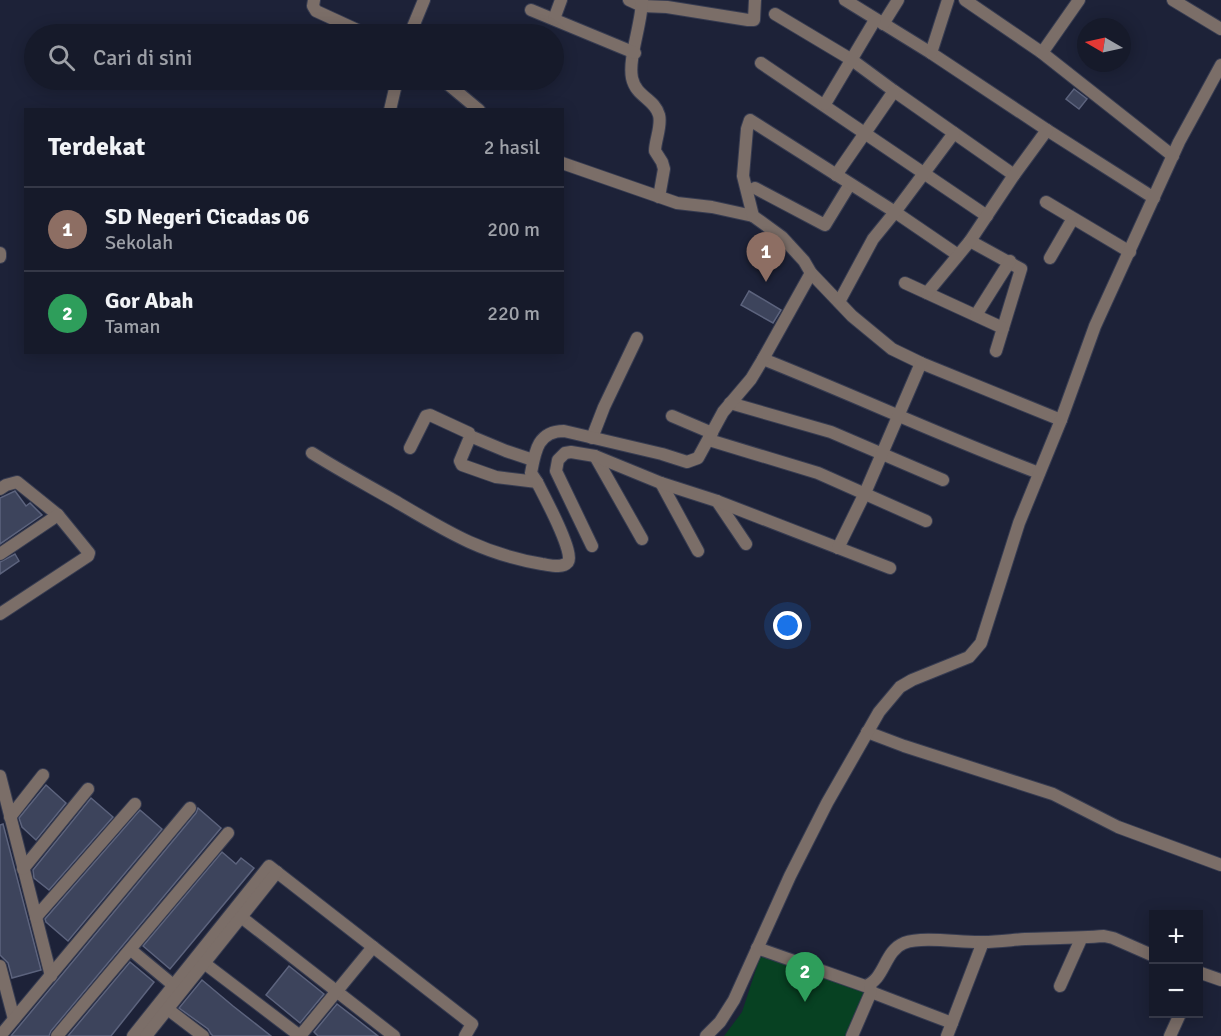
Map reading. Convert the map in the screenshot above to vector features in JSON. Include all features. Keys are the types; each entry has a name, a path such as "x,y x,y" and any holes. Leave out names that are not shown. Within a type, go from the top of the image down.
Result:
{"street":[{"path":"314,0 313,6 316,11 344,24"},
{"path":"414,24 424,0"},
{"path":"554,19 561,0"},
{"path":"629,0 667,4 753,20 755,0"},
{"path":"708,13 709,0"},
{"path":"845,0 1154,198"},
{"path":"825,104 852,60 898,0"},
{"path":"931,53 948,0"},
{"path":"965,0 1041,52 1173,156"},
{"path":"1041,52 1079,0"},
{"path":"1173,0 1221,29"},
{"path":"642,3 631,70 639,94 654,106 660,115 655,151 664,170 659,197"},
{"path":"531,10 635,53"},
{"path":"775,14 852,60 1014,175"},
{"path":"761,63 825,104 924,175 987,216"},
{"path":"706,1036 728,1012 795,865 885,703 900,687 969,657 981,643 1019,524 1061,420 1086,347 1173,156 1221,65"},
{"path":"390,108 395,90"},
{"path":"456,90 477,108"},
{"path":"836,175 894,91"},
{"path":"753,216 743,176 747,129 750,120 896,212 958,255"},
{"path":"927,293 970,241 1047,130"},
{"path":"839,302 865,251 954,133"},
{"path":"564,164 677,202 753,216 782,237 804,261 811,273 839,302 864,327 892,349 1061,420"},
{"path":"755,188 825,225 850,184"},
{"path":"1046,202 1072,220 1130,252"},
{"path":"1050,258 1072,220"},
{"path":"970,241 1022,269 996,351"},
{"path":"976,315 1010,261"},
{"path":"312,453 471,544 515,558 555,566 563,565 570,556 531,473 533,460 546,435 554,431 576,433 687,462 698,458 730,402 750,379 763,359 811,273"},
{"path":"905,283 1004,328"},
{"path":"592,438 637,338"},
{"path":"763,359 1039,473"},
{"path":"838,548 865,493 921,363"},
{"path":"730,402 831,432 943,480"},
{"path":"410,448 428,415 506,451 533,460"},
{"path":"672,416 710,437 818,473 926,521"},
{"path":"470,435 460,461 462,465 496,477 537,482"},
{"path":"592,546 556,471 556,465 564,453 595,456 661,483 717,501 890,568"},
{"path":"595,456 642,539"},
{"path":"0,614 88,556 89,553 58,515 16,481 2,485"},
{"path":"661,483 698,551"},
{"path":"717,501 746,544"},
{"path":"0,554 58,515"},
{"path":"867,732 903,746 1053,794 1118,827 1221,865"},
{"path":"0,776 51,976"},
{"path":"10,817 43,776"},
{"path":"23,869 88,789"},
{"path":"36,917 135,804"},
{"path":"0,1035 190,808"},
{"path":"57,1036 228,833"},
{"path":"146,1036 164,1006 237,914 277,872 472,1024 465,1036"},
{"path":"178,988 204,963 237,914"},
{"path":"237,914 394,1036"},
{"path":"852,1036 871,988 887,960 903,944 917,941 983,942 1081,939 1104,936 1149,954"},
{"path":"1060,986 1081,939"},
{"path":"947,1036 983,942"},
{"path":"204,963 300,1036 373,947"},
{"path":"758,948 871,988 952,1023"},
{"path":"131,950 178,988"},
{"path":"0,966 15,1019"},
{"path":"1203,976 1221,980"},
{"path":"132,1036 164,1006"},
{"path":"164,1006 203,1036"},
{"path":"1170,1036 1178,1018"}],"green space":[{"path":"761,954 868,992 850,1036 724,1036 742,1012"}],"building":[{"path":"1074,89 1087,99 1079,109 1066,99"},
{"path":"749,291 781,310 773,323 741,305"},
{"path":"15,491 26,506 30,503 42,515 0,544 0,498"},
{"path":"15,554 19,561 0,574 0,562"},
{"path":"46,785 66,803 36,840 22,827 19,818"},
{"path":"91,798 113,817 49,890 34,878 33,870"},
{"path":"198,808 221,828 49,1036 11,1036 196,813"},
{"path":"140,810 162,829 68,941 45,919"},
{"path":"3,824 41,970 12,978 8,963 0,955 0,825"},
{"path":"222,852 236,864 241,858 254,868 170,969 143,946"},
{"path":"130,962 154,982 111,1036 68,1036"},
{"path":"289,966 324,994 300,1023 266,995"},
{"path":"202,980 271,1036 213,1036 208,1029 179,1008"},
{"path":"337,1004 378,1036 318,1036 314,1032"}],"place":[{"name":"SD Negeri Cicadas 06","path":"766,282"},
{"name":"Gor Abah","path":"805,1002"}]}
